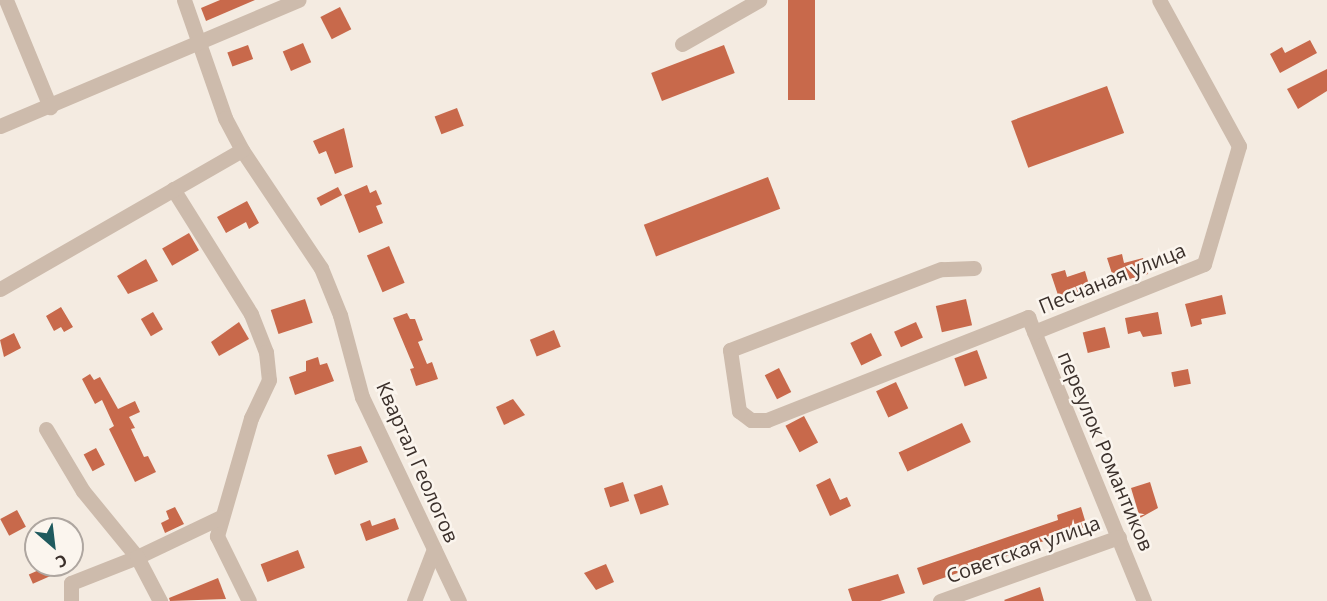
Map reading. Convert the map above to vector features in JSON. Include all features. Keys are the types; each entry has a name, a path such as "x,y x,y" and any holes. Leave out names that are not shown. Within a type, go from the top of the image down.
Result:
{"street":[{"path":"6,0 50,107"},
{"name":"Квартал Геологов","path":"184,0 225,118 242,150 321,268 340,315 362,397 459,601"},
{"path":"0,126 50,107 95,83 200,43 299,0"},
{"path":"682,44 759,0"},
{"name":"Песчаная улица","path":"1034,332 1204,264 1239,146 1159,0"},
{"path":"0,289 242,150"},
{"path":"173,189 251,314 266,352 269,380 251,418 217,536 249,601"},
{"name":"Песчаная улица","path":"974,268 941,269 730,350 739,411 751,420 767,420 1028,317"},
{"name":"переулок Романтиков","path":"1028,317 1144,601"},
{"path":"46,429 83,491 137,557 160,601"},
{"path":"71,601 71,583 137,557 221,517"},
{"name":"Советская улица","path":"940,601 1119,537"},
{"path":"414,601 434,549"}],"building":[{"path":"220,0 255,0 206,21 201,8"},
{"path":"788,0 815,0 815,100 788,100"},
{"path":"340,7 351,29 332,39 320,17"},
{"path":"1310,40 1317,53 1280,73 1270,54 1282,47 1285,53"},
{"path":"303,43 311,62 291,71 283,52"},
{"path":"248,45 253,59 232,67 227,53"},
{"path":"724,45 735,73 662,101 651,73"},
{"path":"1327,69 1327,91 1298,109 1287,89"},
{"path":"1107,86 1124,133 1028,168 1011,121"},
{"path":"457,108 464,126 441,134 435,117"},
{"path":"344,128 353,167 335,174 326,151 319,154 313,141"},
{"path":"768,177 780,209 656,256 644,225"},
{"path":"367,185 370,193 376,190 382,204 376,206 383,223 359,233 344,195"},
{"path":"338,187 342,195 321,206 317,198"},
{"path":"247,201 259,223 249,229 246,222 226,233 217,217"},
{"path":"189,233 199,250 172,266 162,249"},
{"path":"389,246 405,283 383,292 367,255"},
{"path":"1122,254 1124,263 1143,258 1148,274 1115,283 1107,258"},
{"path":"146,259 158,281 128,294 117,276"},
{"path":"1065,270 1067,277 1085,271 1090,288 1059,298 1051,274"},
{"path":"1222,295 1226,314 1201,319 1202,324 1191,327 1185,304"},
{"path":"305,299 313,323 278,334 271,310"},
{"path":"966,299 972,325 942,332 936,306"},
{"path":"61,307 73,327 64,332 61,327 54,331 46,316"},
{"path":"153,312 163,329 151,336 141,319"},
{"path":"1158,312 1162,334 1143,337 1140,331 1128,334 1125,318"},
{"path":"407,313 410,319 415,319 423,340 418,342 427,364 432,362 438,379 416,386 410,369 414,368 393,318"},
{"path":"239,322 249,339 219,356 211,342"},
{"path":"916,322 923,338 901,347 894,332"},
{"path":"1105,327 1110,347 1088,353 1083,333"},
{"path":"554,330 561,347 537,356 530,340"},
{"path":"14,333 21,348 4,357 0,340"},
{"path":"871,333 882,355 861,366 850,343"},
{"path":"977,350 987,378 965,386 954,358"},
{"path":"318,357 320,365 327,363 334,381 295,395 289,377 306,371 306,361"},
{"path":"779,368 791,392 777,399 765,375"},
{"path":"1188,369 1191,384 1174,387 1171,372"},
{"path":"90,374 94,380 100,377 118,409 135,401 140,412 129,417 135,428 131,429 144,457 148,456 156,472 135,482 109,429 114,426 102,400 95,404 82,379"},
{"path":"896,382 908,408 888,418 876,391"},
{"path":"513,399 525,415 504,425 496,407"},
{"path":"804,416 818,442 800,452 785,426"},
{"path":"962,423 971,442 907,472 899,453"},
{"path":"361,446 368,462 335,475 327,455"},
{"path":"96,448 105,465 93,471 84,455"},
{"path":"830,478 840,500 847,497 851,506 830,516 816,485"},
{"path":"623,482 629,501 610,507 604,488"},
{"path":"1150,482 1158,508 1140,518 1131,488"},
{"path":"662,485 669,505 640,515 634,495"},
{"path":"175,507 184,524 165,533 161,523 169,519 166,511"},
{"path":"1081,507 1087,527 1048,536 1049,540 1012,549 1013,554 923,585 917,568 1058,520 1057,515"},
{"path":"17,510 24,528 9,536 0,519"},
{"path":"395,518 399,529 366,541 360,524 370,520 372,526"},
{"path":"298,550 305,568 267,582 261,564"},
{"path":"606,564 614,582 596,590 584,573"},
{"path":"898,574 905,593 880,601 852,601 848,589"},
{"path":"30,577 48,577 33,584"},
{"path":"218,578 226,599 170,601 169,598"},
{"path":"1040,587 1044,601 1004,600"}]}
